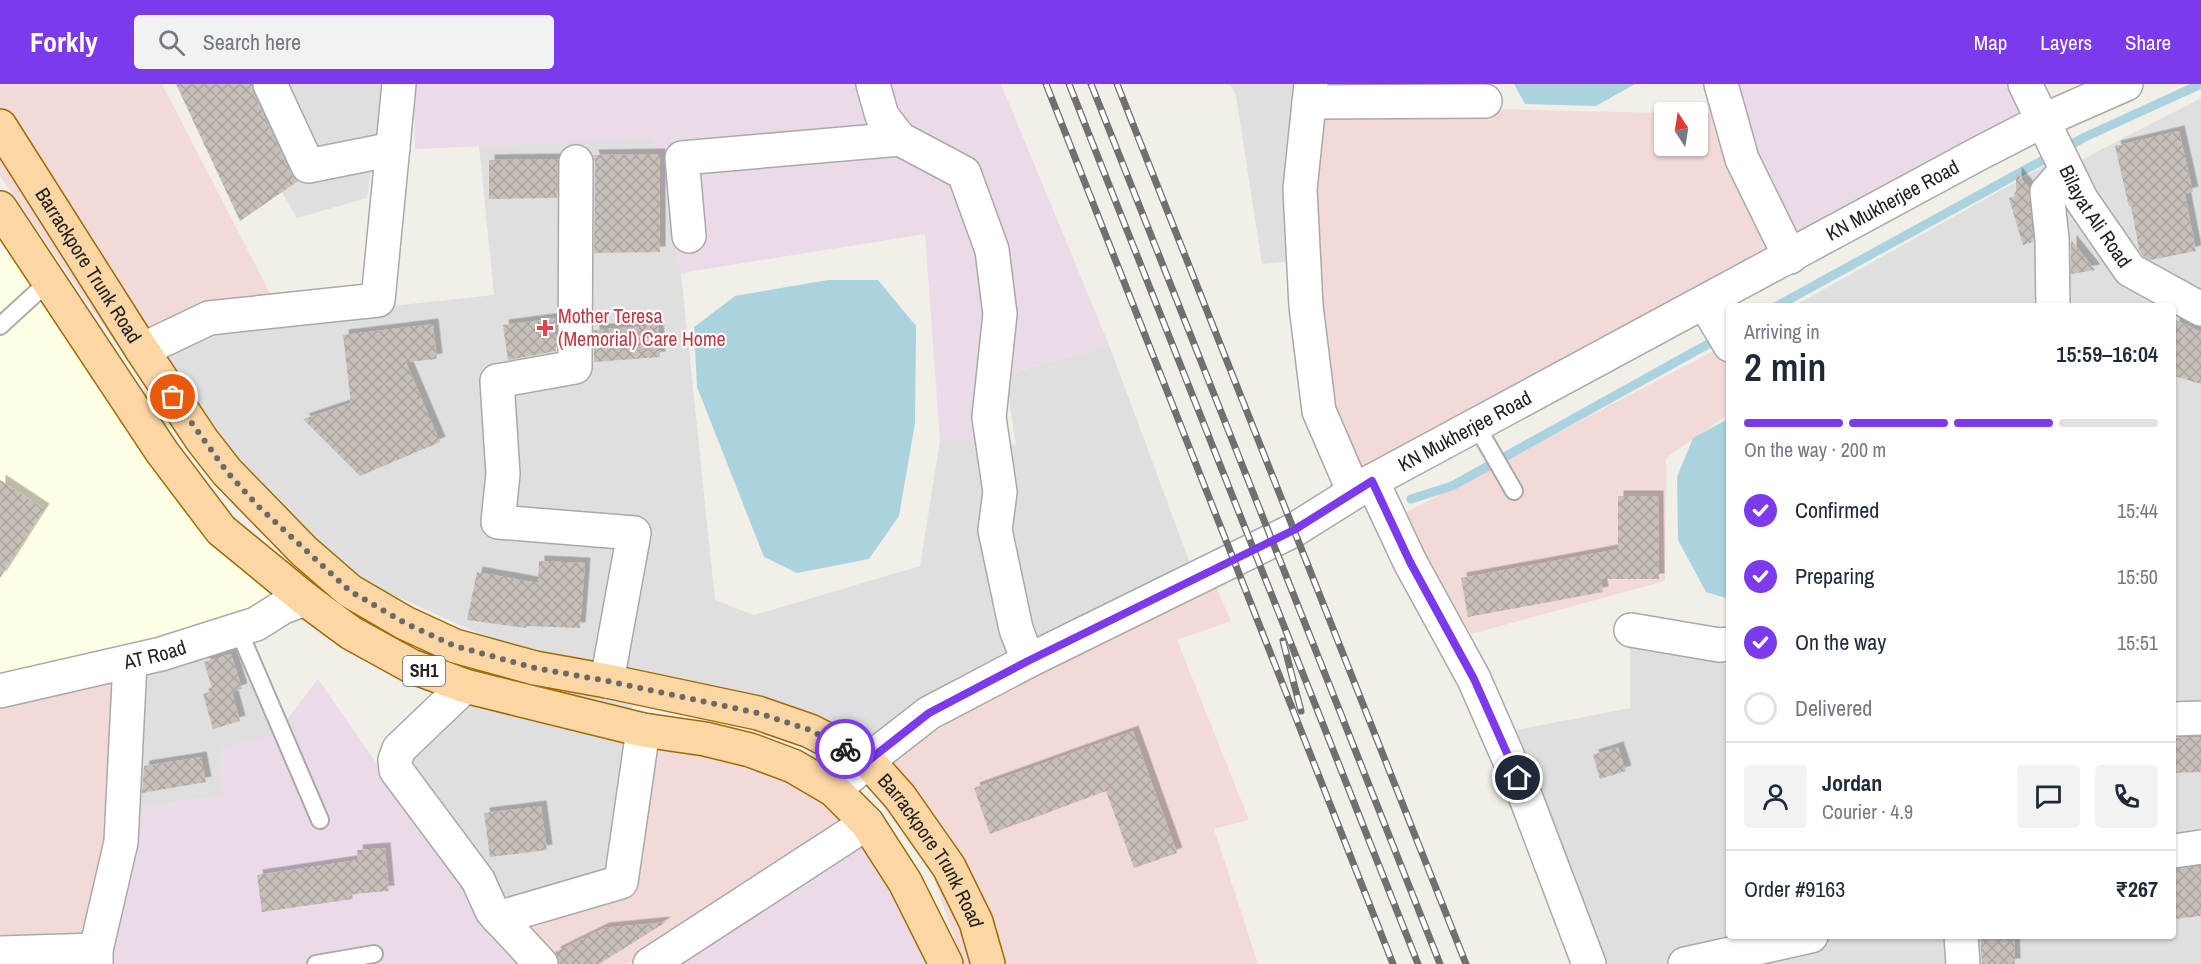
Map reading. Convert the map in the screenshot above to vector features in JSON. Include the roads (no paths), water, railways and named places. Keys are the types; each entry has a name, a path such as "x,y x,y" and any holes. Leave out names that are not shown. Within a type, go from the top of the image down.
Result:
{"main road":[{"name":"Barrackpore Trunk Road","path":"0,126 202,440 227,472 297,544 350,591 405,623 455,646 535,668 758,713 810,730 868,761 900,797 949,867 976,922 988,964"},
{"name":"Barrackpore Trunk Road","path":"0,208 162,452 216,524 304,599 379,650 411,666 465,686 643,730 705,739 750,750 793,766 834,790 867,823 905,882 946,964"}],"street":[{"path":"270,84 308,166 393,149"},
{"path":"142,350 209,318 378,300 399,84"},
{"path":"873,84 882,116 900,139 964,173 992,250 1000,314 989,417 1000,492 995,530 1016,629 1028,661"},
{"path":"1720,84 1742,159 1790,257"},
{"name":"Bilayat Ali Road","path":"2025,84 2081,199 2130,270 2201,309"},
{"name":"KN Mukherjee Road","path":"834,790 929,713 1028,661 1294,530 1363,486 2042,121 2126,84"},
{"path":"1485,101 1310,93 1300,189 1308,317 1319,411 1410,562 1474,679 1526,798 1590,964"},
{"path":"689,236 682,158 900,139"},
{"path":"576,162 575,367 496,381 503,474 498,522 634,532 607,681"},
{"path":"2053,303 2052,239 2047,192 2067,170"},
{"path":"1705,303 1726,338"},
{"name":"AT Road","path":"0,691 160,654 256,624 283,607 304,599"},
{"path":"1631,630 1726,644"},
{"path":"0,953 96,957 121,842 129,662"},
{"path":"465,686 399,749 395,760 396,770 478,880 492,911 541,964"},
{"path":"2176,719 2201,718"},
{"path":"498,918 621,882 643,730"},
{"path":"650,964 867,823"},
{"path":"2176,851 2201,847"},
{"path":"1685,964 1798,939"},
{"path":"1961,939 1963,964"}],"lane":[{"path":"0,326 48,282"},
{"path":"1476,425 1514,491"},
{"path":"238,629 320,820"},
{"path":"316,964 374,954"}],"water":[{"path":"1514,84 1635,84 1596,106 1525,104"},
{"path":"828,280 878,280 916,326 915,423 899,516 869,559 797,573 764,557 697,387 694,327 735,296"},
{"path":"1726,420 1726,598 1706,592 1678,540 1677,477 1693,438"}],"waterway":[{"path":"1782,303 2085,137 2201,84"},
{"path":"1411,499 1452,486 1719,338"}],"railway":[{"path":"1046,84 1393,964"},
{"path":"1069,84 1418,964"},
{"path":"1091,84 1440,964"},
{"path":"1117,84 1466,964"},
{"path":"1283,641 1301,711"}],"place":[{"name":"Mother Teresa (Memorial) Care Home","path":"545,328"}]}
